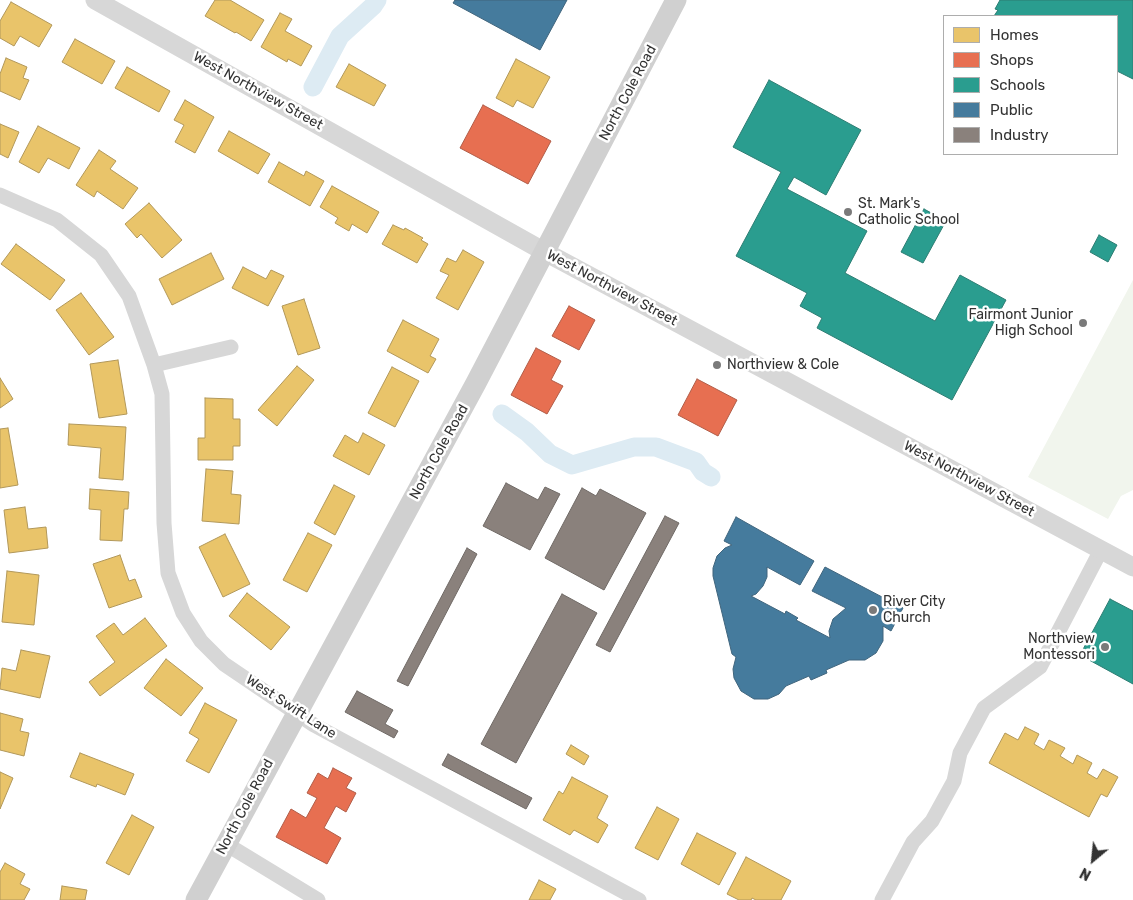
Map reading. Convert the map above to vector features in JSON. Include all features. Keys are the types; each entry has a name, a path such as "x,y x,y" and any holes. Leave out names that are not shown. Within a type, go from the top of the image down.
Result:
{"main road":[{"name":"North Cole Road","path":"196,900 476,383 676,0"}],"street":[{"name":"West Northview Street","path":"95,0 545,252 1133,567"},
{"name":"West Swift Lane","path":"0,195 57,220 101,255 129,296 154,365 162,394 164,523 168,573 183,612 201,641 224,664 314,725 639,900"},
{"path":"154,365 231,347"},
{"path":"882,900 913,842 932,821 954,781 960,753 984,708 1040,667 1101,550"},
{"path":"226,844 318,900"}],"shaded area":[{"path":"1133,280 1133,490 1121,496 1108,519 1028,477"}],"building: Homes":[{"path":"215,0 230,0 264,20 251,41 205,16"},
{"path":"11,2 52,25 39,47 20,36 14,46 0,38 0,21"},
{"path":"280,13 292,19 285,31 312,46 301,66 288,59 287,62 261,47"},
{"path":"75,39 115,61 102,84 62,62"},
{"path":"6,58 27,67 23,78 29,80 20,100 0,91 0,74"},
{"path":"516,59 550,77 533,108 517,100 513,107 496,98"},
{"path":"349,64 386,85 374,106 336,87"},
{"path":"127,67 170,91 159,112 115,88"},
{"path":"185,100 214,117 195,153 175,142 184,125 174,120"},
{"path":"0,124 19,132 8,158 0,154"},
{"path":"38,126 80,148 69,169 48,158 39,173 19,162"},
{"path":"229,131 270,154 258,174 218,151"},
{"path":"99,150 116,161 110,169 138,188 123,209 97,191 94,197 76,185"},
{"path":"279,162 304,176 306,171 324,181 310,206 268,182"},
{"path":"332,186 379,212 367,233 352,224 349,231 335,223 338,218 320,207"},
{"path":"149,203 182,240 162,258 141,234 137,238 125,224"},
{"path":"393,225 404,230 405,228 423,238 421,240 428,244 417,263 382,244"},
{"path":"16,244 65,280 50,300 1,264"},
{"path":"463,250 484,262 458,310 436,298 449,275 440,271 447,258 456,262"},
{"path":"211,253 224,279 172,305 159,279"},
{"path":"243,267 266,279 271,270 284,276 268,306 232,288"},
{"path":"81,293 114,337 89,355 56,310"},
{"path":"304,299 320,348 298,355 282,306"},
{"path":"403,320 439,339 430,356 436,359 428,373 387,351"},
{"path":"118,360 127,414 99,418 90,364"},
{"path":"297,366 314,380 277,426 258,410"},
{"path":"392,367 419,381 395,427 368,413"},
{"path":"0,378 13,399 0,408"},
{"path":"205,398 233,399 233,419 240,419 240,446 233,446 233,460 198,460 198,438 205,438"},
{"path":"69,424 126,427 123,480 99,478 101,448 68,445"},
{"path":"8,428 18,485 0,488 0,429"},
{"path":"363,433 385,445 369,475 333,456 345,435 358,443"},
{"path":"206,469 233,471 231,494 241,495 239,524 202,521"},
{"path":"334,485 355,496 335,535 314,523"},
{"path":"90,489 129,492 128,509 124,509 122,541 100,540 101,510 89,509"},
{"path":"25,507 28,529 46,527 48,548 9,553 4,510"},
{"path":"308,533 332,545 307,592 283,580"},
{"path":"225,534 250,584 223,597 199,547"},
{"path":"120,555 129,581 135,579 142,597 109,608 93,564"},
{"path":"7,571 39,575 34,625 2,622"},
{"path":"247,593 290,627 271,650 229,616"},
{"path":"145,618 167,646 100,696 89,682 115,662 96,636 114,623 123,635"},
{"path":"21,650 50,656 40,698 0,689 2,668 16,671"},
{"path":"166,659 203,688 181,716 144,688"},
{"path":"205,703 237,720 209,773 186,761 199,739 189,733"},
{"path":"0,713 23,719 20,731 29,733 24,756 0,750"},
{"path":"1025,727 1039,734 1034,744 1044,750 1049,740 1065,748 1060,756 1073,764 1077,755 1092,763 1087,773 1097,779 1103,769 1118,777 1107,797 1101,794 1089,817 989,763 1005,733 1018,740"},
{"path":"571,745 589,756 584,765 566,754"},
{"path":"80,753 134,774 125,795 97,784 96,787 70,777"},
{"path":"0,772 13,778 0,809"},
{"path":"572,777 608,796 597,818 608,825 598,843 574,830 570,835 543,820 559,791 563,794"},
{"path":"657,807 679,819 658,860 635,848"},
{"path":"132,815 154,827 129,875 106,863"},
{"path":"697,833 736,853 719,885 681,864"},
{"path":"746,857 791,881 781,900 756,900 752,898 751,900 739,900 727,894"},
{"path":"5,863 25,874 20,884 30,889 24,900 0,900 0,872"},
{"path":"539,880 556,889 550,900 529,900"},
{"path":"62,886 87,890 85,900 60,900"}],"building: Shops":[{"path":"483,105 551,141 528,184 460,148"},
{"path":"569,306 595,320 579,350 552,336"},
{"path":"536,348 561,361 551,380 563,386 547,414 511,395"},
{"path":"697,379 737,400 718,436 678,415"},
{"path":"333,768 352,778 346,788 356,793 346,812 336,806 324,828 341,838 327,864 276,837 291,809 306,818 317,798 307,793 318,773 328,779"}],"building: Schools":[{"path":"1000,0 1133,0 1133,79 1118,72 1118,15 995,15 998,10 995,9"},
{"path":"769,80 861,130 826,195 794,177 787,189 867,231 845,273 935,321 960,275 1006,300 952,400 817,328 822,318 800,306 807,293 736,256 781,172 733,147"},
{"path":"924,209 946,221 923,263 901,252"},
{"path":"1099,235 1117,245 1108,262 1090,252"},
{"path":"1110,599 1133,611 1133,684 1080,655"}],"building: Public":[{"path":"455,0 567,0 540,50 453,3"},
{"name":"River City Church","path":"736,517 814,561 800,585 767,567 767,577 763,586 756,594 751,596 785,614 786,611 798,618 796,620 830,638 829,631 833,619 846,608 812,591 825,567 903,608 891,631 883,626 883,641 876,653 865,660 849,660 826,670 827,673 811,680 809,676 786,686 779,694 768,699 754,699 741,691 734,678 733,669 736,657 732,654 713,576 713,568 717,556 725,548 732,545 724,541"}],"building: Industry":[{"path":"506,483 538,500 545,487 560,494 530,550 483,526"},
{"path":"582,488 596,496 600,489 646,513 604,590 545,558"},
{"path":"665,516 679,523 610,652 596,645"},
{"path":"467,548 477,554 408,686 397,681"},
{"path":"562,594 597,613 516,763 481,744"},
{"path":"357,691 393,710 385,724 398,731 394,738 345,712"},
{"path":"448,754 532,798 526,809 442,765"}],"waterway":[{"path":"313,87 340,36 373,6 377,0"},
{"path":"502,414 527,432 550,454 572,465 634,447 656,447 696,462 703,472 711,477"}],"place":[{"name":"St. Mark's Catholic School","path":"848,212"},
{"name":"Fairmont Junior High School","path":"1083,323"},
{"name":"Northview & Cole","path":"717,365"},
{"name":"River City Church","path":"873,610"},
{"name":"Northview Montessori","path":"1105,647"}]}
